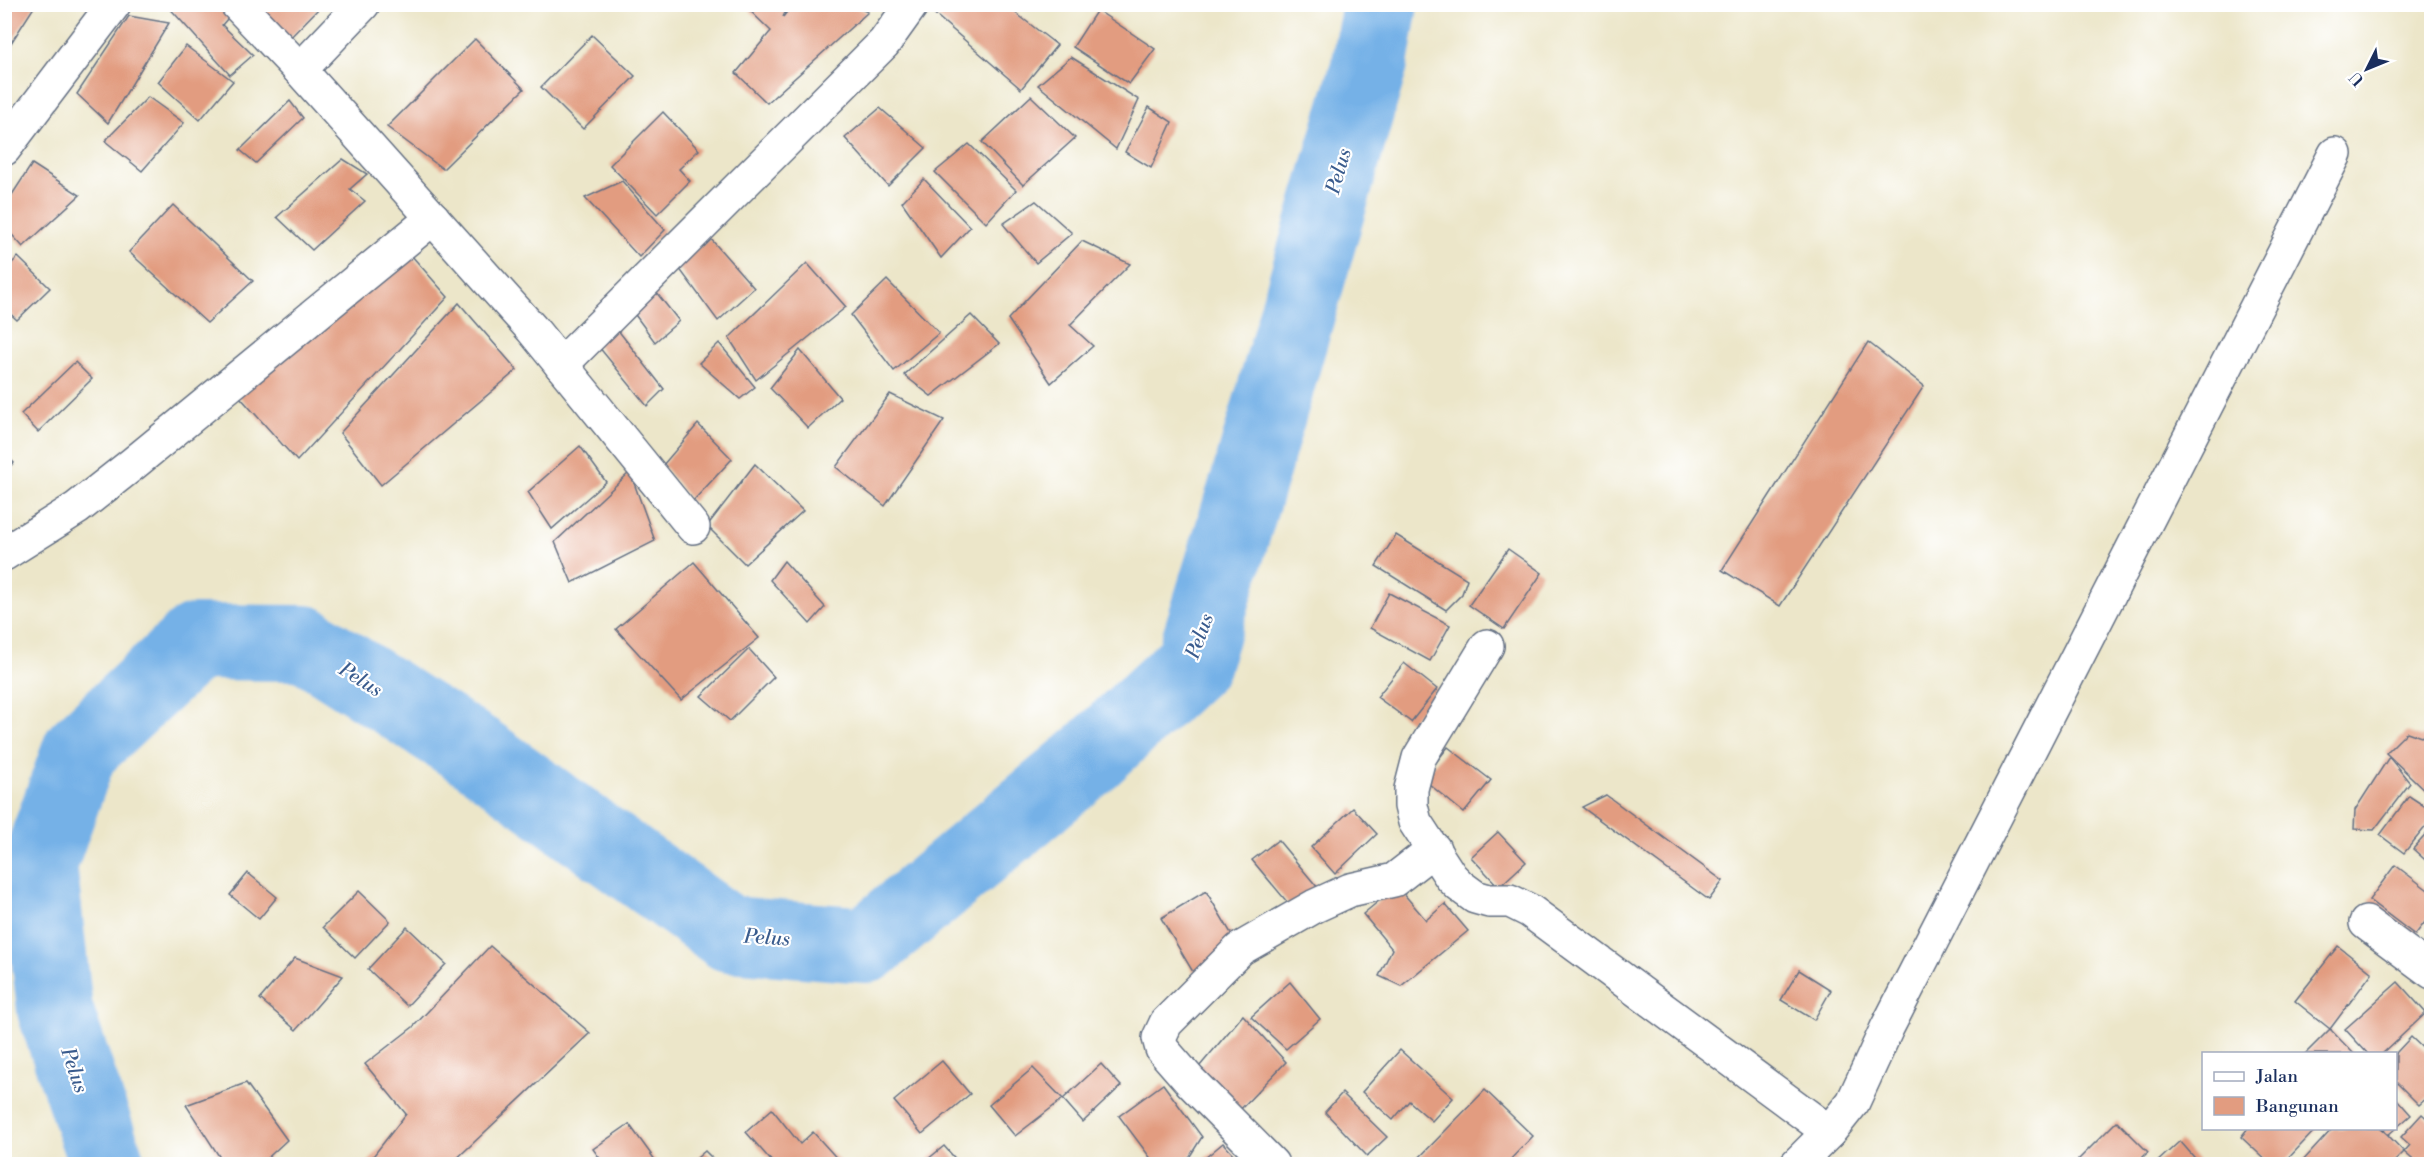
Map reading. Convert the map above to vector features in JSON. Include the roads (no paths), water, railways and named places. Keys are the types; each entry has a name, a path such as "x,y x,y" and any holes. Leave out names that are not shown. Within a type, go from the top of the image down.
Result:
{"street":[{"path":"4,149 114,4"},
{"path":"237,4 434,218 561,365 693,527"},
{"path":"300,70 363,4"},
{"path":"561,365 884,43 912,4"},
{"path":"1797,1164 1829,1132 1853,1102 1898,1007 2335,154"},
{"path":"4,554 77,508 434,218"},
{"path":"1487,646 1419,758 1411,789 1411,806 1415,822 1451,877 1475,897 1489,901 1510,901 1530,911 1829,1132"},
{"path":"1272,1164 1190,1081 1162,1049 1160,1038 1166,1023 1240,949 1315,906 1350,890 1394,880 1434,849"},
{"path":"2367,923 2432,972"}],"waterway":[{"name":"Pelus","path":"107,1164 55,1010 39,865 80,750 195,642 305,643 479,754 729,934 867,945 1089,759 1193,662 1253,466 1370,63 1380,4"}]}
